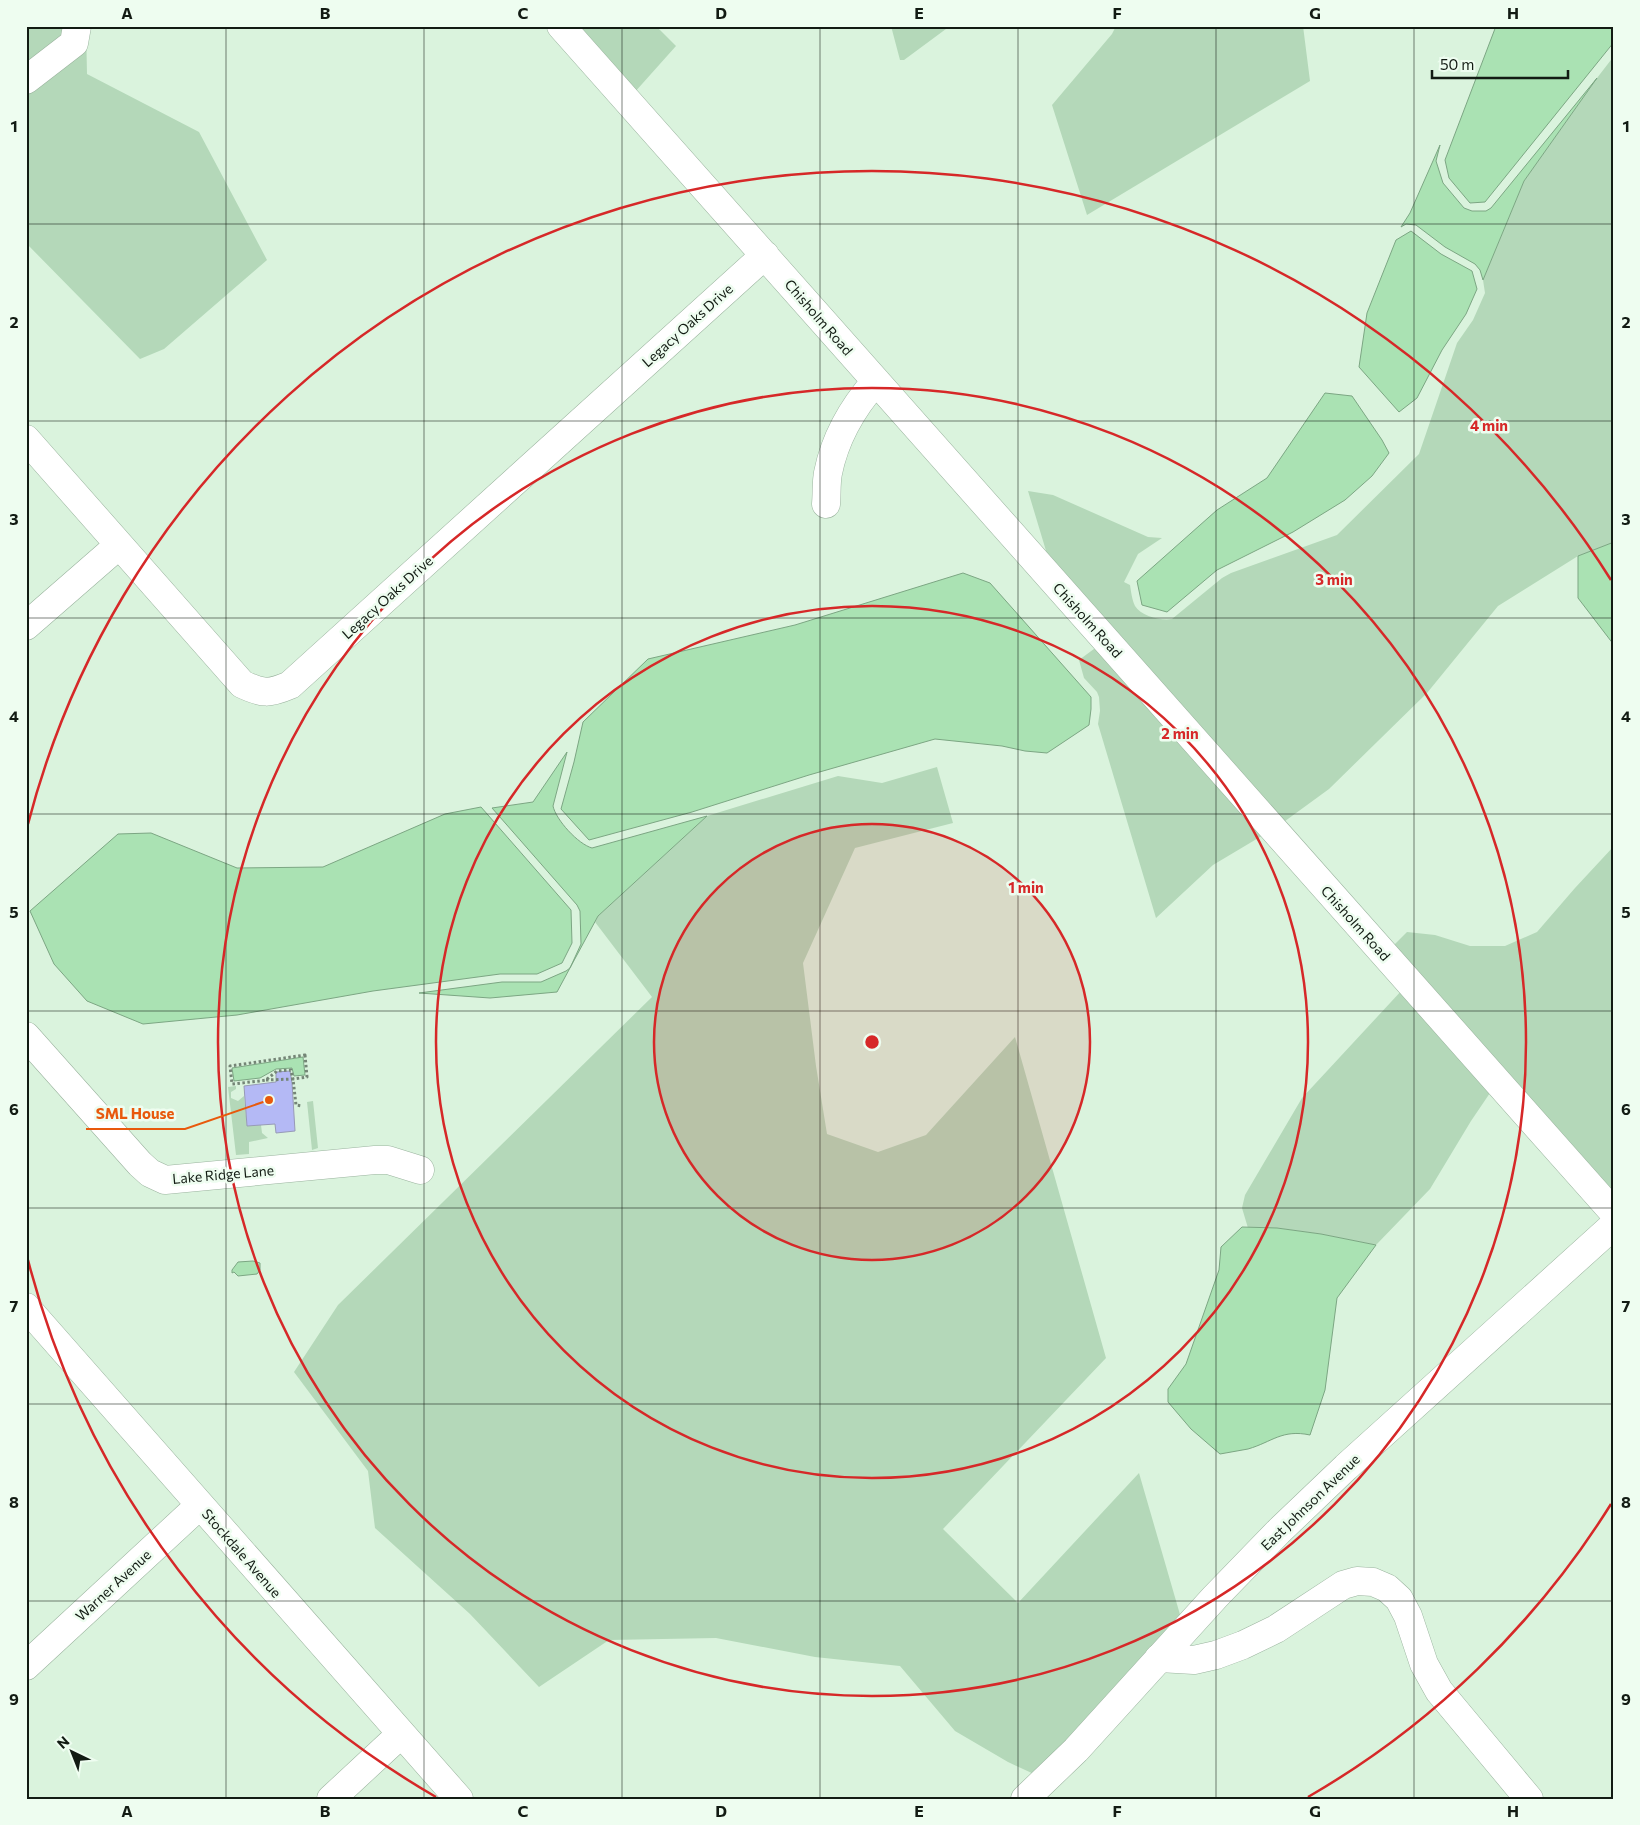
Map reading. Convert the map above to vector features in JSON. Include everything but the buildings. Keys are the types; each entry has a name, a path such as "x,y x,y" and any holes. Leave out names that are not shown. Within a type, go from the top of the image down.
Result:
{"street":[{"path":"26,80 74,43 77,26"},
{"name":"Chisholm Road","path":"561,26 1614,1214"},
{"name":"Legacy Oaks Drive","path":"26,439 242,684 257,691 274,692 290,685 765,255"},
{"path":"826,504 831,460 845,425 861,398 876,381"},
{"path":"26,626 119,545"},
{"name":"Lake Ridge Lane","path":"26,1036 140,1164 150,1173 165,1180 375,1160 388,1160 420,1170"},
{"name":"East Johnson Avenue","path":"1025,1799 1076,1750 1215,1597 1278,1532 1346,1467 1614,1225"},
{"name":"Stockdale Avenue","path":"26,1307 459,1799"},
{"name":"Warner Avenue","path":"26,1666 200,1505"},
{"path":"1159,1658 1194,1660 1225,1652 1276,1629 1343,1585 1357,1581 1373,1582 1387,1588 1399,1599 1408,1616 1424,1664 1438,1691 1529,1799"},
{"path":"331,1799 401,1734"}],"path":[{"path":"305,1055 308,1076 266,1080 232,1084 230,1066 305,1055"},
{"path":"266,1080 276,1071 291,1070 296,1104 302,1106"}],"shaded area":[{"path":"26,26 86,26 87,74 199,132 267,260 164,349 140,359 26,243"},
{"path":"574,26 656,26 676,46 634,93"},
{"path":"891,26 950,26 904,60 900,60"},
{"path":"1116,26 1303,26 1310,81 1087,215 1052,105 1112,34"},
{"path":"1496,26 1614,26 1614,42 1485,202 1470,203 1449,178 1445,160"},
{"path":"1614,56 1614,542 1578,556 1498,606 1427,693 1329,789 1281,824 1050,564 1028,491 1053,495 1148,537 1162,538 1138,554 1124,582 1130,585 1133,601 1138,610 1146,615 1162,619 1172,619 1222,578 1231,573 1337,535 1419,454 1457,343 1473,320 1485,293 1483,280 1524,181"},
{"path":"1597,78 1524,181 1483,280 1480,270 1475,264 1445,247 1416,225 1406,224 1401,227 1410,213 1440,145 1436,161 1443,183 1464,208 1472,211 1486,211 1491,208"},
{"path":"1411,231 1441,254 1472,271 1477,289 1466,314 1442,350 1417,398 1399,412 1359,367 1367,313 1396,240"},
{"path":"1325,393 1352,396 1382,440 1389,453 1372,476 1345,500 1293,532 1217,570 1167,612 1142,605 1137,581 1217,510 1267,478"},
{"path":"1614,542 1614,645 1578,598 1578,556"},
{"path":"963,573 990,583 1091,697 1089,725 1047,753 935,739 809,775 692,812 589,840 561,809 583,722 648,659 795,625"},
{"path":"1098,646 1265,834 1213,865 1156,918 1098,724 1100,711 1099,697 1097,692 1084,678 1079,660"},
{"path":"567,752 553,806 558,818 574,837 586,846 592,848 707,816 598,916 570,967 581,944 580,911 577,905 492,808 533,802"},
{"path":"937,767 953,823 855,848 803,963 827,1134 878,1152 926,1135 1015,1037 1106,1358 943,1529 1018,1603 1139,1473 1181,1618 1154,1648 1149,1648 1149,1654 1036,1775 1008,1762 955,1731 900,1666 815,1657 716,1638 609,1640 539,1687 470,1614 375,1528 368,1471 294,1372 338,1305 652,997 595,922 598,916 707,816 838,776 882,783"},
{"path":"481,807 571,910 572,943 562,963 537,974 500,974 373,991 237,1015 143,1024 87,1001 54,964 30,911 118,834 151,833 237,868 323,867 445,814"},
{"path":"1614,846 1614,1200 1391,948 1407,932 1435,935 1470,946 1505,946 1537,932"},
{"path":"570,968 557,992 490,998 419,993 502,982 541,982"},
{"path":"1403,989 1492,1090 1430,1189 1376,1245 1321,1234 1277,1228 1248,1228 1242,1208 1245,1195 1302,1098"},
{"path":"303,1057 305,1075 294,1076 292,1068 276,1069 260,1078 234,1081 232,1068"},
{"path":"236,1086 236,1089 231,1092 231,1098 238,1101 244,1096 247,1126 261,1125 262,1133 268,1138 249,1142 249,1154 236,1155 228,1087"},
{"path":"313,1101 318,1148 312,1150 307,1102"},
{"path":"1242,1227 1277,1228 1321,1234 1376,1245 1337,1298 1325,1390 1310,1435 1284,1435 1248,1449 1220,1454 1191,1429 1168,1402 1168,1389 1186,1364 1219,1270 1221,1247"},
{"path":"253,1261 260,1263 260,1270 257,1274 238,1276 234,1272 232,1273 238,1262"}],"place":[{"name":"SML House","path":"269,1100"}]}
